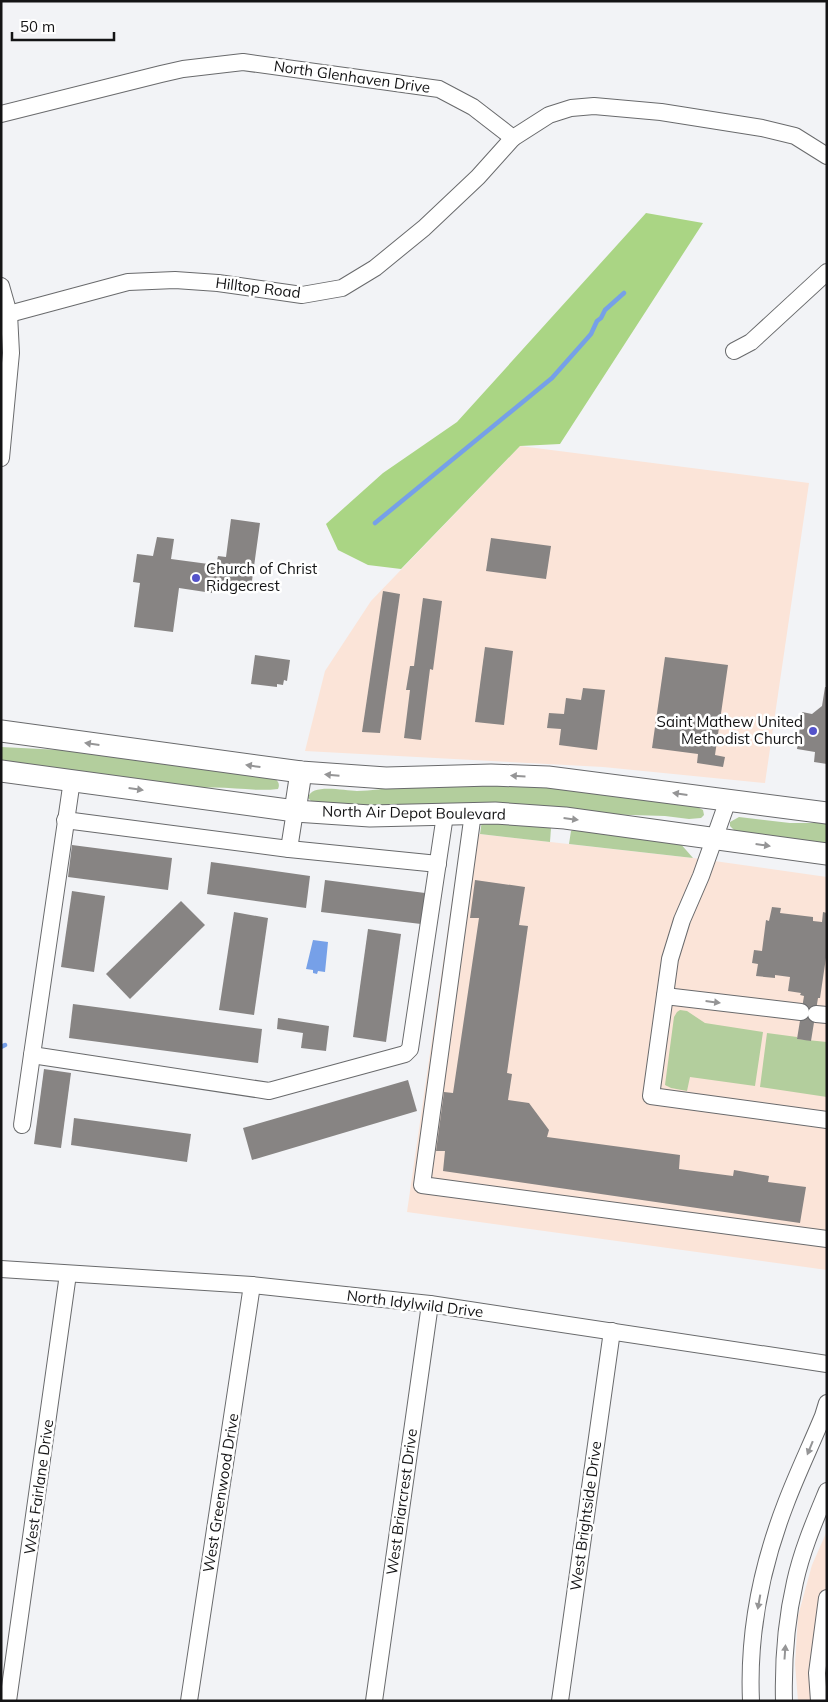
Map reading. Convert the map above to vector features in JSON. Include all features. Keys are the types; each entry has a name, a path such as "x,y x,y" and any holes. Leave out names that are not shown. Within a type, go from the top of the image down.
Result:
{"main road":[{"path":"1,731 301,772 386,778 491,775 548,777 827,813"},
{"name":"North Air Depot Boulevard","path":"1,771 296,811 370,816 495,813 565,818 827,854"},
{"path":"296,811 301,772"}],"street":[{"name":"North Glenhaven Drive","path":"1,114 183,69 243,62 439,89 473,107 513,138"},
{"path":"513,138 549,115 571,108 594,106 662,112 762,128 795,136 827,156"},
{"name":"Hilltop Road","path":"9,314 128,282 175,280 218,283 302,295 342,288 375,268 424,228 478,177 513,138"},
{"path":"734,350 751,342 827,272"},
{"path":"1,286 9,314 11,353 1,458"},
{"path":"22,1125 72,780"},
{"path":"728,800 701,876 682,920 670,959 651,1096 827,1120"},
{"path":"289,849 296,811"},
{"path":"473,813 422,1185 827,1239"},
{"path":"32,1055 269,1090 405,1054 410,1049 445,815"},
{"path":"65,820 289,849 438,864"},
{"path":"665,996 815,1014"},
{"name":"North Idylwild Drive","path":"1,1269 252,1285 430,1304 827,1364"},
{"name":"West Fairlane Drive","path":"8,1701 68,1274"},
{"name":"West Greenwood Drive","path":"189,1701 252,1285"},
{"name":"West Briarcrest Drive","path":"374,1701 430,1304"},
{"name":"West Brightside Drive","path":"560,1701 612,1331"},
{"path":"751,1701 750,1680 754,1626 762,1579 786,1504 823,1416 827,1402"},
{"path":"784,1701 787,1628 795,1581 809,1536 827,1491"},
{"path":"819,1701 816,1673 823,1655 827,1598"}],"shaded area":[{"path":"520,446 809,483 765,783 603,767 305,751 325,671 371,601"},
{"path":"462,832 693,858 827,877 827,1270 407,1212"},
{"path":"827,1531 827,1701 798,1701 795,1664 798,1616 812,1565"}],"green space":[{"path":"646,213 703,223 560,444 520,446 401,569 368,565 338,550 326,524 383,473 457,422"},
{"path":"1,747 81,751 270,776 277,781 279,787 278,789 269,790 203,788 1,764"},
{"path":"526,783 692,804 703,810 704,815 701,818 689,819 665,816 396,808 312,802 308,798 310,793 321,789 362,791 399,787"},
{"path":"739,817 790,823 827,823 827,844 735,831 730,826 730,822"},
{"path":"482,820 545,824 551,828 550,842 480,834"},
{"path":"575,829 679,842 693,858 569,844 571,831"},
{"path":"680,1010 687,1011 705,1023 763,1032 755,1086 690,1077 687,1091 665,1085 674,1017"},
{"path":"767,1033 827,1042 827,1097 760,1087"}],"water":[{"path":"313,940 328,942 325,972 318,971 317,974 313,973 313,970 306,969"}],"building":[{"name":"Church of Christ Ridgecrest","path":"231,519 260,523 251,588 213,583 212,593 179,588 173,632 134,627 140,583 133,582 137,554 153,556 157,537 174,539 171,559 216,565 218,556 226,557"},
{"path":"491,538 551,546 546,579 486,571"},
{"path":"383,591 400,594 380,733 362,732"},
{"path":"423,598 442,601 433,670 430,669 421,740 404,738 410,690 406,690 410,666 414,666"},
{"path":"485,647 513,651 504,725 475,722"},
{"path":"255,655 290,660 287,681 284,680 283,685 277,684 277,687 251,684"},
{"path":"665,657 728,665 715,755 725,757 723,767 697,763 698,754 652,748"},
{"name":"Saint Mathew United Methodist Church","path":"825,687 827,687 827,764 814,762 815,752 797,749 802,712 812,714 822,706"},
{"path":"583,688 605,690 597,750 559,745 561,729 547,728 549,713 564,714 566,698 581,700"},
{"path":"72,845 172,858 168,890 68,877"},
{"path":"211,862 310,876 306,908 207,894"},
{"path":"325,880 425,893 421,924 321,912"},
{"path":"475,880 525,887 519,925 528,926 507,1073 512,1074 508,1100 529,1103 549,1130 547,1137 680,1155 679,1169 733,1176 734,1170 769,1176 768,1182 806,1187 800,1223 443,1171 445,1151 436,1151 444,1092 453,1093 479,918 470,918"},
{"path":"72,891 105,896 94,972 61,967"},
{"path":"181,901 205,925 130,999 106,974"},
{"path":"772,907 781,908 780,913 813,917 813,921 822,922 823,912 827,913 827,951 811,1041 797,1039 804,996 800,995 801,993 788,991 790,977 775,975 775,978 756,976 758,964 752,963 754,950 762,951 766,920 769,921"},
{"path":"234,912 268,918 254,1015 219,1010"},
{"path":"368,929 401,934 386,1042 353,1037"},
{"path":"73,1004 262,1029 258,1063 69,1038"},
{"path":"278,1018 329,1026 326,1051 301,1048 303,1033 277,1029"},
{"path":"44,1069 71,1073 61,1148 34,1144"},
{"path":"408,1080 417,1111 252,1160 243,1128"},
{"path":"74,1118 191,1134 187,1162 71,1145"}],"waterway":[{"path":"375,523 552,378 591,334 605,310 624,293"},
{"path":"1,1047 5,1045"}],"place":[{"name":"Church of Christ Ridgecrest","path":"196,578"},
{"name":"Saint Mathew United Methodist Church","path":"813,731"}]}
